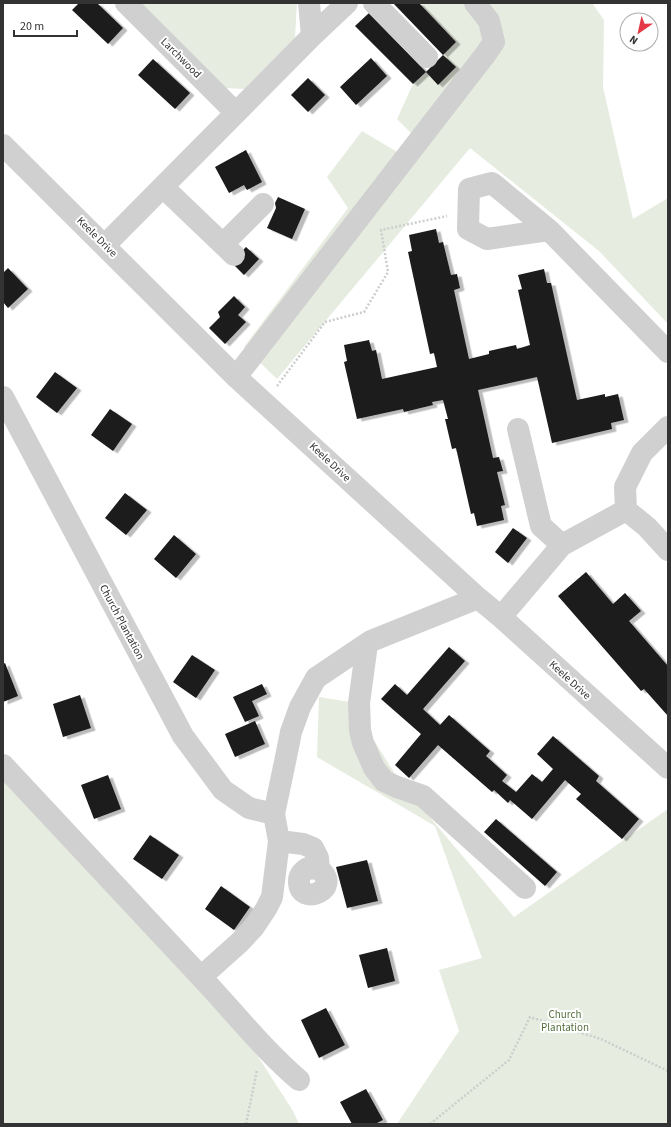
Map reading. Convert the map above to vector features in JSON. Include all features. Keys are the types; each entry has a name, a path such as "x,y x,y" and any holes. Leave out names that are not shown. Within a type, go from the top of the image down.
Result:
{"street":[{"name":"Larchwood","path":"126,3 236,113"},
{"path":"309,3 312,36"},
{"path":"105,245 312,36 347,3"},
{"path":"374,3 427,57"},
{"path":"236,377 494,42 489,21 475,3"},
{"name":"Keele Drive","path":"3,145 236,377 478,598 668,768"},
{"path":"549,230 487,239 468,229 469,189 492,183 549,230 668,352"},
{"path":"163,187 228,250 263,204"},
{"name":"Church Plantation","path":"3,397 183,736 223,790 249,808 274,814"},
{"path":"668,427 642,453 624,487 626,510 647,527 668,550"},
{"path":"518,429 541,526 562,545"},
{"path":"501,617 562,545 626,510"},
{"path":"201,977 240,942 254,926 266,909 272,897 279,841 274,814 291,732 300,706 316,678 367,644 478,598"},
{"path":"367,644 359,703 360,730 374,768 384,781 423,796 525,888"},
{"path":"3,765 201,977 278,1062 299,1080"},
{"path":"279,841 303,844 313,848 318,858 318,869"}],"path":[{"path":"264,402 325,322 364,312 388,272 381,230 468,212"},
{"path":"430,1124 508,1060 530,1017 601,1039 668,1071"},
{"path":"246,1124 262,1044"}],"green space":[{"path":"139,3 297,3 295,38 244,89 225,88"},
{"path":"419,3 592,3 604,20 603,87 633,219 668,198 668,324 599,251 470,148 277,379 244,347 348,208 327,177 362,131 399,153 412,134 397,119 413,84 426,72 438,84 455,67 443,55 456,42"},
{"name":"Church Plantation","path":"319,697 350,702 400,782 514,917 668,809 668,1124 397,1124 459,1031 439,970 482,958 435,826 317,757"},
{"path":"3,777 250,1044 293,1111 299,1124 3,1124"}],"building":[{"path":"79,3 97,3 123,28 108,44 72,10"},
{"path":"393,3 419,3 456,42 443,55"},
{"path":"369,13 426,72 413,84 355,26"},
{"path":"443,55 456,67 438,85 426,72"},
{"path":"371,58 387,76 356,105 340,87"},
{"path":"153,59 190,93 175,109 138,75"},
{"path":"308,78 325,95 308,112 291,95"},
{"path":"246,150 262,182 247,190 244,185 229,193 215,167"},
{"path":"278,197 305,209 292,239 267,228 276,208 275,203"},
{"path":"436,229 439,243 443,242 451,275 457,274 460,288 454,290 469,359 489,354 489,351 516,345 517,349 530,345 518,290 522,289 518,275 544,269 547,283 551,283 577,400 605,394 605,397 618,394 624,420 611,423 612,429 552,443 537,377 478,390 493,458 499,457 503,471 497,472 505,505 501,506 504,520 477,526 474,513 471,514 456,448 452,449 445,419 448,419 443,400 432,402 433,405 404,412 403,409 357,419 344,362 347,361 344,345 369,340 372,351 376,350 382,379 437,367 434,353 430,354 408,252 412,251 409,235"},
{"path":"246,247 259,259 244,275 231,262"},
{"path":"8,268 28,289 8,308 3,302 3,273"},
{"path":"234,296 245,307 238,315 246,322 225,344 209,328 220,317 218,312"},
{"path":"55,372 77,388 57,413 36,397"},
{"path":"110,409 132,424 113,451 91,435"},
{"path":"125,493 147,510 126,535 105,518"},
{"path":"513,528 527,538 508,563 495,552"},
{"path":"174,535 196,554 176,578 154,559"},
{"path":"586,572 613,604 625,593 641,611 629,621 668,666 668,716 644,689 641,691 558,596"},
{"path":"449,647 465,661 423,709 440,725 449,715 490,751 486,756 507,775 502,781 516,792 532,774 542,782 553,769 537,754 553,736 599,776 596,781 639,819 622,839 576,799 581,794 565,780 532,819 510,800 508,803 494,790 492,792 438,745 409,778 395,765 421,734 381,699 395,684 407,695"},
{"path":"192,655 215,670 196,698 173,682"},
{"path":"5,663 18,696 3,702 3,664"},
{"path":"262,684 267,694 252,701 259,716 245,722 233,697"},
{"path":"80,695 91,728 63,737 53,704"},
{"path":"255,721 265,744 235,757 225,734"},
{"path":"108,775 121,809 94,819 81,785"},
{"path":"496,819 557,872 545,886 484,832"},
{"path":"150,835 179,855 162,879 133,859"},
{"path":"367,860 378,901 347,908 336,867"},
{"path":"221,886 250,907 234,930 205,909"},
{"path":"387,948 395,981 368,988 359,955"},
{"path":"326,1008 345,1045 319,1058 301,1020"},
{"path":"366,1089 383,1120 375,1124 352,1124 340,1102"}]}
